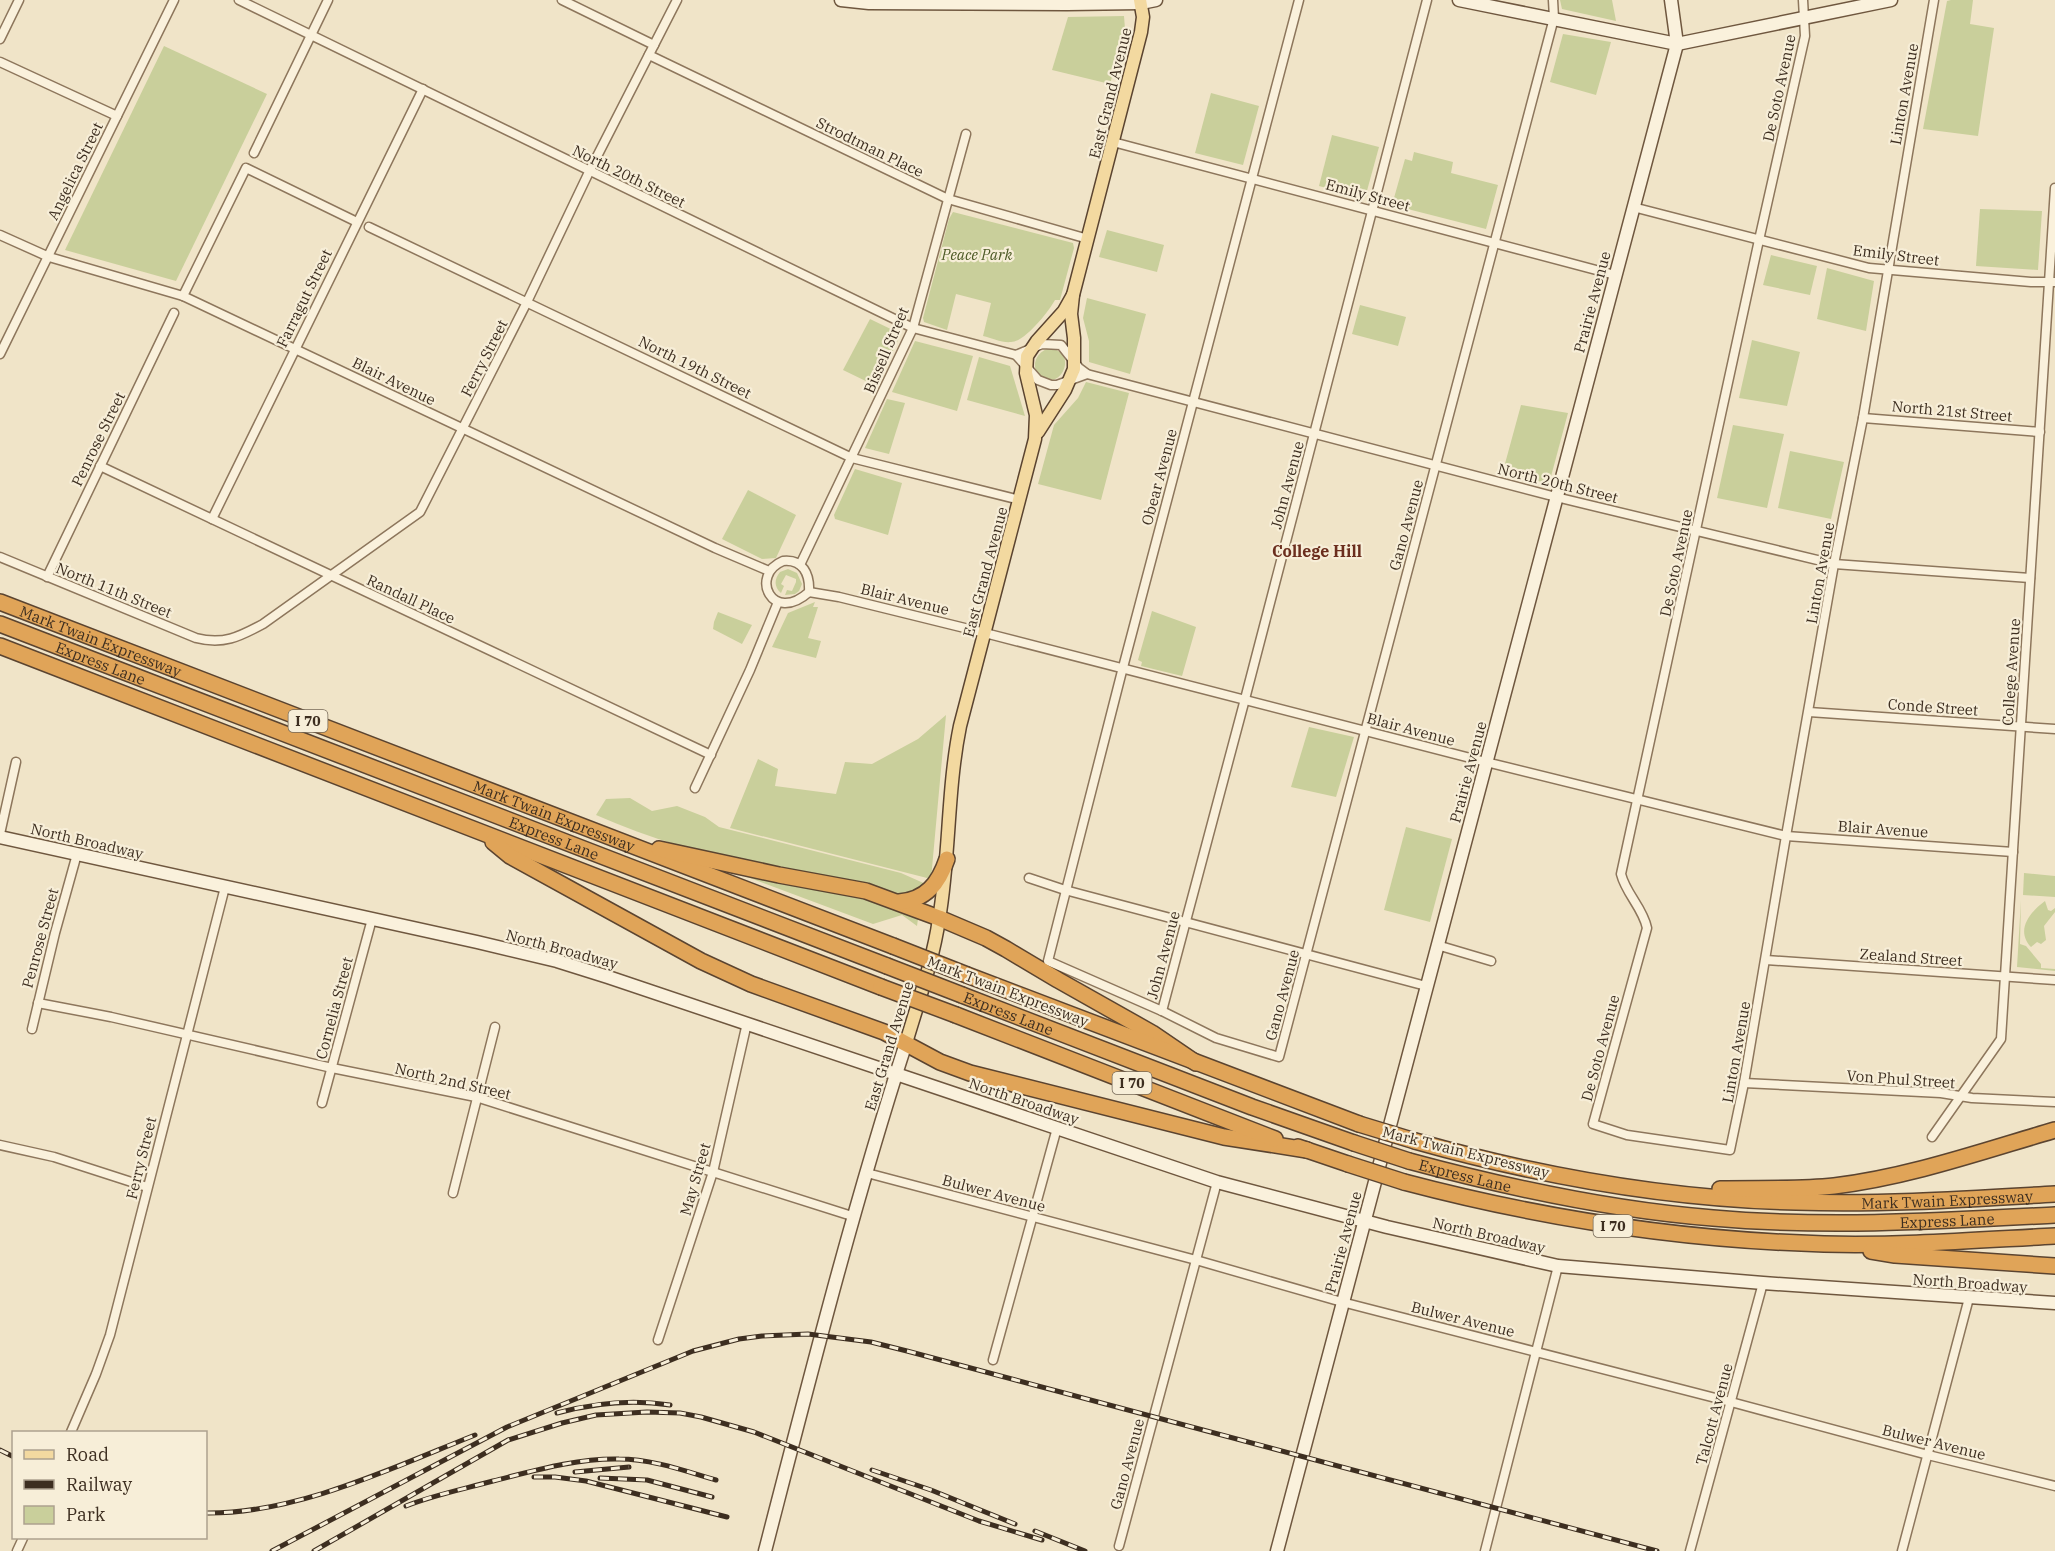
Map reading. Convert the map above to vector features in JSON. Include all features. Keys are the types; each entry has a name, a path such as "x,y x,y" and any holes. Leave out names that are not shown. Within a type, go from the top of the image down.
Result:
{"highway":[{"name":"Mark Twain Expressway","path":"0,602 1196,1063 1359,1124 1415,1141 1515,1167 1593,1182 1660,1192 1760,1201 1893,1202 2055,1194"},
{"name":"Express Lane","path":"0,624 1262,1111 1409,1161 1488,1182 1578,1200 1647,1211 1714,1218 1862,1224 2055,1215"},
{"name":"I 70","path":"0,646 1307,1150 1404,1182 1517,1210 1596,1224 1722,1239 1826,1244 1912,1243 2055,1236"},
{"path":"481,832 510,856 701,961 751,984 884,1032 940,1062 989,1079 1224,1137 1307,1150"},
{"path":"616,840 779,875 851,887 939,918 1006,949 1152,1033 1196,1063"},
{"path":"897,902 917,898 928,892 936,883 946,859"},
{"path":"1660,1192 1833,1186 1910,1171 2055,1130"},
{"path":"1826,1244 1895,1255 2055,1266"}],"main road":[{"path":"842,0 1066,4 1156,0"},
{"path":"1459,0 1677,44 1891,0"},
{"name":"Prairie Avenue","path":"1277,1551 1425,986 1677,44 1671,0"},
{"name":"East Grand Avenue","path":"1035,439 1045,418 1070,380 1074,361 1071,314 1073,295 1141,32 1143,17 1141,1"},
{"name":"East Grand Avenue","path":"765,1551 821,1335 934,949 946,859 956,746 1035,439 1036,415 1025,365 1030,349 1065,310 1073,295"},
{"name":"North Broadway","path":"0,836 557,961 1217,1182 1365,1222 1558,1266 2055,1304"}],"street":[{"path":"0,39 19,0"},
{"name":"Angelica Street","path":"0,354 174,0"},
{"name":"North 20th Street","path":"240,0 913,328 1016,355"},
{"path":"254,153 328,0"},
{"path":"562,0 654,45"},
{"name":"Ferry Street","path":"220,642 242,636 263,624 420,512 677,0"},
{"name":"Obear Avenue","path":"1162,1011 1048,962 1299,0"},
{"name":"John Avenue","path":"1162,1011 1427,0"},
{"name":"Gano Avenue","path":"1162,1011 1216,1038 1279,1057 1554,18 1552,0"},
{"name":"De Soto Avenue","path":"1730,1150 1627,1135 1593,1124 1647,928 1645,920 1624,885 1621,874 1805,36 1803,0"},
{"name":"Linton Avenue","path":"1730,1150 1766,960 1834,564 1863,418 1934,0"},
{"name":"Strodtman Place","path":"649,55 948,199 1088,239"},
{"path":"0,62 117,116"},
{"name":"Farragut Street","path":"212,519 423,89"},
{"name":"Bissell Street","path":"800,565 913,328 966,134"},
{"name":"Emily Street","path":"1113,142 1615,275"},
{"path":"183,296 246,168 357,222"},
{"name":"College Avenue","path":"1932,1137 2001,1039 2030,578 2052,281 2055,188"},
{"name":"Emily Street","path":"1633,207 1869,268 2031,282 2052,281"},
{"name":"North 19th Street","path":"369,227 852,458 1020,500"},
{"name":"Blair Avenue","path":"0,236 49,257 183,296 769,572"},
{"name":"Penrose Street","path":"47,577 174,313"},
{"path":"1049,343 1061,345 1087,374 1058,385 1038,380 1016,355 1030,349 1049,343"},
{"name":"North 20th Street","path":"1087,374 1556,497 1834,564 2030,578"},
{"name":"North 21st Street","path":"1863,418 2040,432"},
{"name":"Randall Place","path":"100,466 711,755"},
{"name":"North 11th Street","path":"0,557 196,638 220,642"},
{"path":"783,561 800,565 808,576 809,592 793,603 778,602 767,589 769,572 783,561"},
{"name":"Blair Avenue","path":"809,592 839,597 985,633 1486,762 1786,836 2013,852"},
{"path":"695,788 778,602"},
{"name":"Conde Street","path":"1809,712 2055,729"},
{"path":"0,836 16,762"},
{"name":"Penrose Street","path":"32,1029 77,854"},
{"path":"1029,878 1065,890 1425,986"},
{"name":"Ferry Street","path":"71,1431 110,1335 225,887"},
{"name":"Cornelia Street","path":"322,1103 372,919"},
{"path":"1437,945 1491,961"},
{"name":"Zealand Street","path":"1766,960 2055,980"},
{"name":"North 2nd Street","path":"38,1003 187,1033 332,1068 476,1097 855,1217"},
{"name":"May Street","path":"658,1340 713,1172 747,1023"},
{"path":"453,1193 495,1027"},
{"name":"Von Phul Street","path":"1744,1083 1941,1093 2055,1102"},
{"path":"993,1360 1057,1128"},
{"path":"0,1145 54,1157 147,1187"},
{"name":"Bulwer Avenue","path":"867,1173 1196,1260 1342,1302 2055,1486"},
{"name":"Gano Avenue","path":"1119,1546 1217,1182"},
{"path":"1485,1551 1558,1266"},
{"name":"Talcott Avenue","path":"1690,1551 1763,1283"},
{"path":"1902,1551 1969,1298"}],"green space":[{"path":"1560,0 1612,0 1616,21 1562,9"},
{"path":"1973,0 1970,24 1994,28 1978,136 1923,129 1947,1"},
{"path":"1124,16 1125,29 1110,84 1052,70 1068,17"},
{"path":"1563,34 1611,42 1596,95 1550,82"},
{"path":"164,46 267,94 176,281 65,250"},
{"path":"1211,93 1259,106 1243,165 1195,153"},
{"path":"1332,135 1379,147 1365,198 1319,186"},
{"path":"1414,152 1453,162 1451,173 1498,185 1486,229 1392,205 1405,159 1412,161"},
{"path":"1980,209 2042,211 2038,270 1976,266"},
{"name":"Peace Park","path":"953,212 1073,243 1074,248 1060,300 1055,300 1036,325 1017,341 1004,342 983,336 991,303 956,294 947,330 924,322 923,318 949,219"},
{"path":"1107,230 1164,245 1157,272 1099,257"},
{"path":"1771,255 1817,266 1810,295 1763,285"},
{"path":"1827,268 1874,281 1866,331 1817,319"},
{"path":"1087,298 1146,314 1130,374 1089,362 1089,341 1083,318"},
{"path":"1360,305 1406,317 1398,346 1352,334"},
{"path":"870,319 901,334 876,386 843,370"},
{"path":"1752,340 1800,352 1787,406 1739,398"},
{"path":"915,341 973,356 957,411 892,392"},
{"path":"1047,349 1057,350 1063,355 1065,361 1061,375 1055,379 1048,380 1040,376 1035,369 1037,357"},
{"path":"979,357 1010,366 1025,416 967,400"},
{"path":"1086,382 1129,393 1101,500 1038,484 1054,425 1078,398"},
{"path":"887,399 905,403 889,454 865,448"},
{"path":"1521,405 1568,413 1549,484 1503,471"},
{"path":"1733,425 1784,434 1767,508 1717,498"},
{"path":"1790,451 1844,462 1831,519 1778,508"},
{"path":"855,469 902,483 888,535 835,519 834,515"},
{"path":"748,490 796,515 776,558 762,559 722,539"},
{"path":"788,569 797,573 802,584 795,594 785,595 787,590 792,591 796,579 786,575 781,584 784,586 781,593 776,586 776,580 780,572"},
{"path":"815,602 813,607 818,607 808,638 821,641 816,658 772,647 788,613"},
{"path":"1152,611 1196,627 1182,676 1141,666 1142,662 1138,660"},
{"path":"718,612 752,625 742,644 713,629"},
{"path":"946,715 931,879 730,828 758,759 778,769 775,786 836,794 845,762 872,764 918,739"},
{"path":"1309,727 1354,737 1336,797 1291,787"},
{"path":"630,798 652,811 677,806 705,817 719,827 901,873 928,885 916,894 896,896 782,872 669,842 596,815 606,799"},
{"path":"1406,827 1452,839 1430,922 1384,910"},
{"path":"718,866 853,893 906,910 918,919 917,926 902,915 873,924"},
{"path":"2024,873 2055,876 2055,897 2023,895"},
{"path":"2021,900 2020,944 2026,946 2041,964 2041,968 2055,969 2055,971 2017,967"},
{"path":"2045,901 2048,910 2055,908 2055,912 2044,926 2046,940 2041,944 2037,942 2031,947 2026,941 2024,928 2034,910"}],"railway":[{"path":"272,1551 507,1427 693,1351 739,1339 808,1334 871,1342 907,1351 1657,1551"},
{"path":"557,1413 613,1403 642,1402 670,1405"},
{"path":"314,1551 508,1440 596,1415 647,1412 680,1413 754,1432 979,1521 1042,1540"},
{"path":"207,1513 274,1506 309,1497 343,1487 475,1435"},
{"path":"0,1450 12,1456"},
{"path":"406,1506 438,1495 539,1469 603,1459 656,1463 716,1480"},
{"path":"575,1472 629,1467"},
{"path":"872,1470 931,1490 1015,1524"},
{"path":"534,1477 586,1481 727,1517"},
{"path":"600,1478 647,1480 712,1497"},
{"path":"1035,1531 1085,1551"}],"district":[{"name":"College Hill","path":"1317,551"}]}
